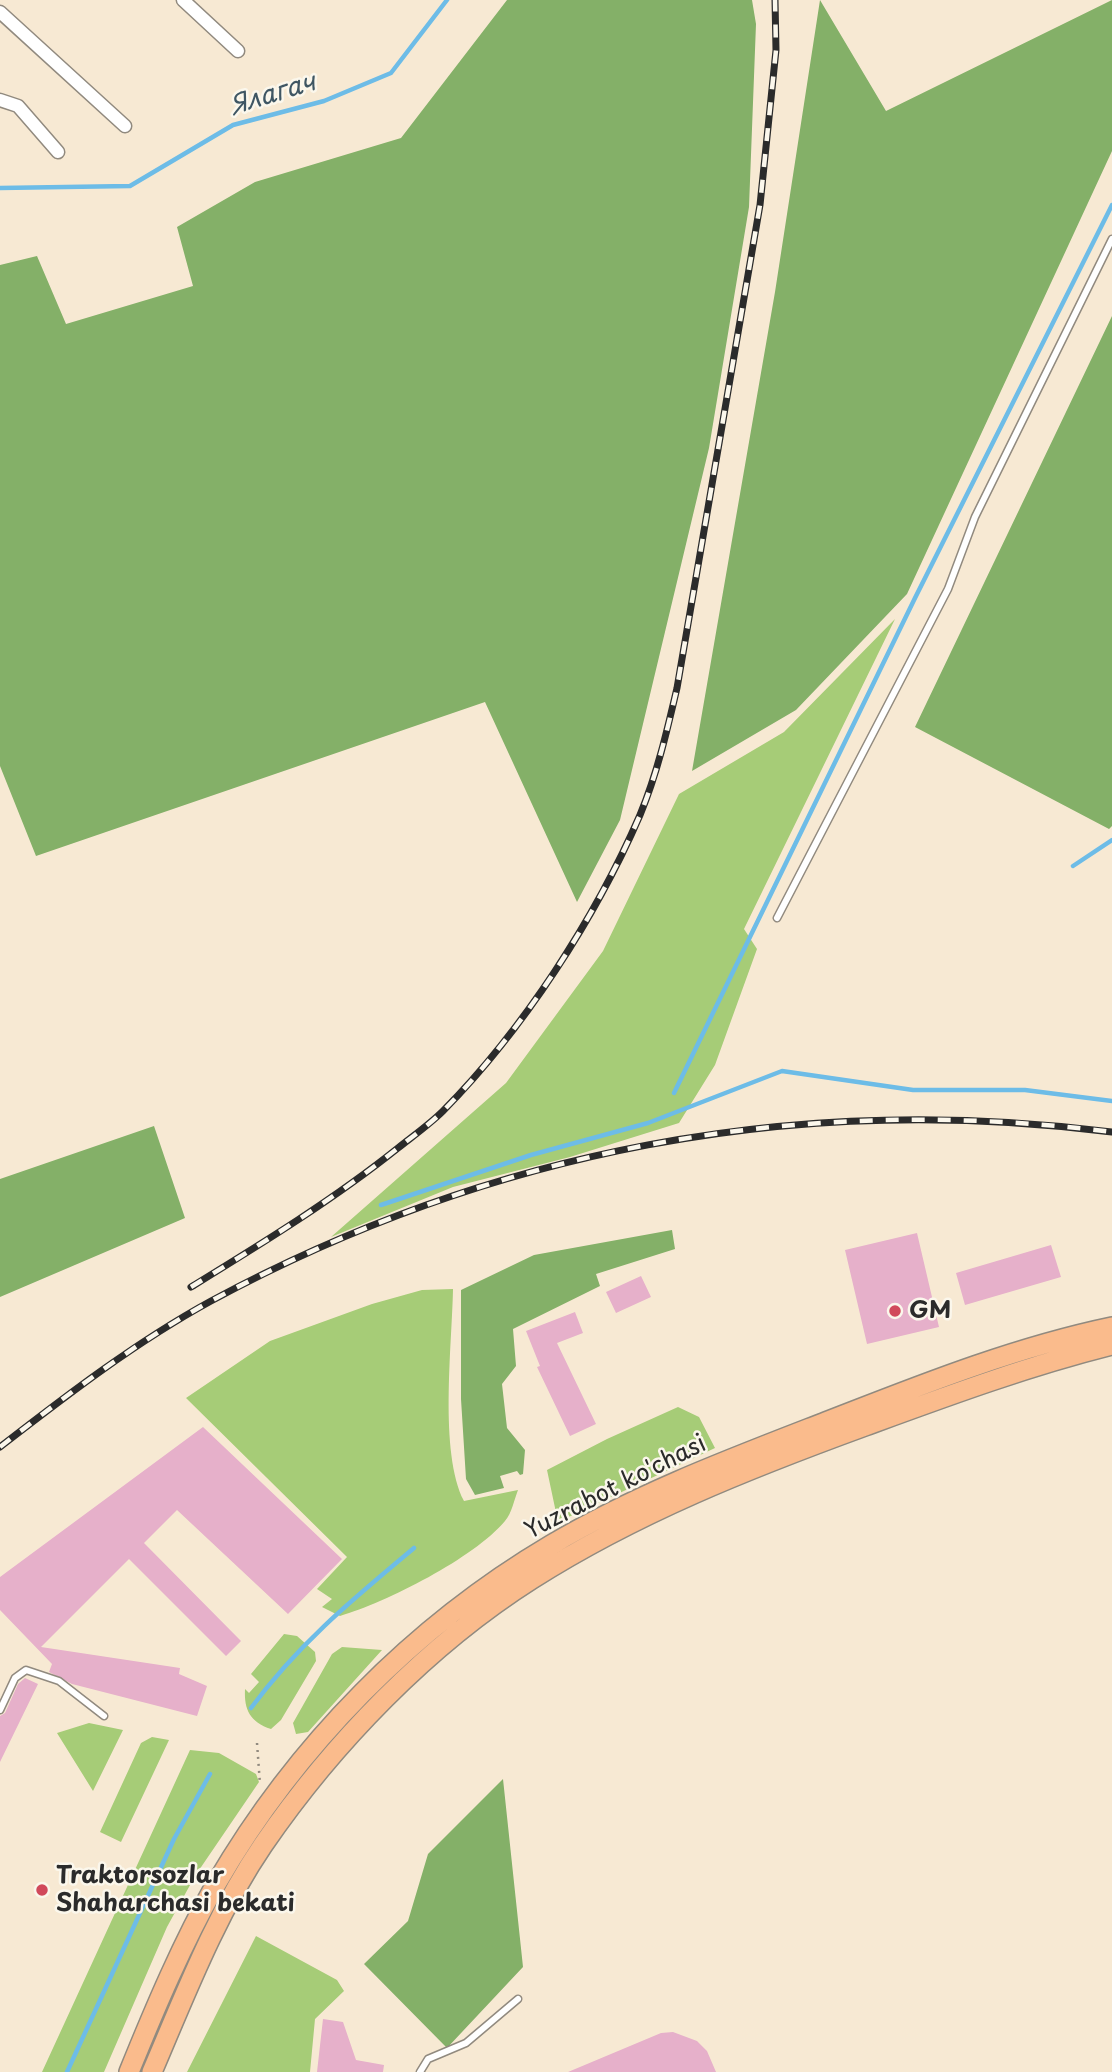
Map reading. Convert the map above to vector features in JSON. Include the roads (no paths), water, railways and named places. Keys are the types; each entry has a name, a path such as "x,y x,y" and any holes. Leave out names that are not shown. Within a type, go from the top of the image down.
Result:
{"main road":[{"name":"Yuzrabot ko'chasi","path":"129,2072 167,1980 215,1886 258,1816 298,1764 371,1686 447,1618 522,1563 603,1517 722,1462 960,1370 1033,1346 1112,1327"},
{"name":"Yuzrabot ko'chasi","path":"152,2072 188,1987 234,1895 261,1848 313,1779 405,1682 446,1645 520,1587 607,1535 701,1491 835,1437 991,1381 1112,1345"},
{"path":"298,1764 313,1779"}],"street":[{"path":"183,0 238,51"},
{"path":"0,12 125,126"},
{"path":"0,100 18,106 58,152"}],"lane":[{"path":"777,918 948,589 975,517 1112,239"},
{"path":"0,1710 15,1678 26,1670 59,1681 104,1716"},
{"path":"420,2072 428,2059 466,2043 518,2000"}],"waterway":[{"name":"Ялагач","path":"0,188 130,186 233,125 324,101 391,73 447,0"},
{"path":"674,1093 915,598 1112,205"},
{"path":"1073,866 1112,840"},
{"path":"381,1205 531,1155 648,1123 782,1071 913,1090 1025,1090 1112,1101"},
{"path":"251,1708 308,1642 414,1548"},
{"path":"67,2072 174,1839 210,1774"}],"railway":[{"path":"191,1287 348,1186 443,1111 501,1045 555,972 601,894 640,815 657,768 677,688 760,205 776,50 775,0"},
{"path":"0,1447 129,1352 211,1301 317,1249 425,1205 536,1171 648,1145 762,1128 877,1120 994,1122 1112,1132"}],"place":[{"name":"GM","path":"895,1311"},
{"name":"Traktorsozlar Shaharchasi bekati","path":"42,1890"}]}
